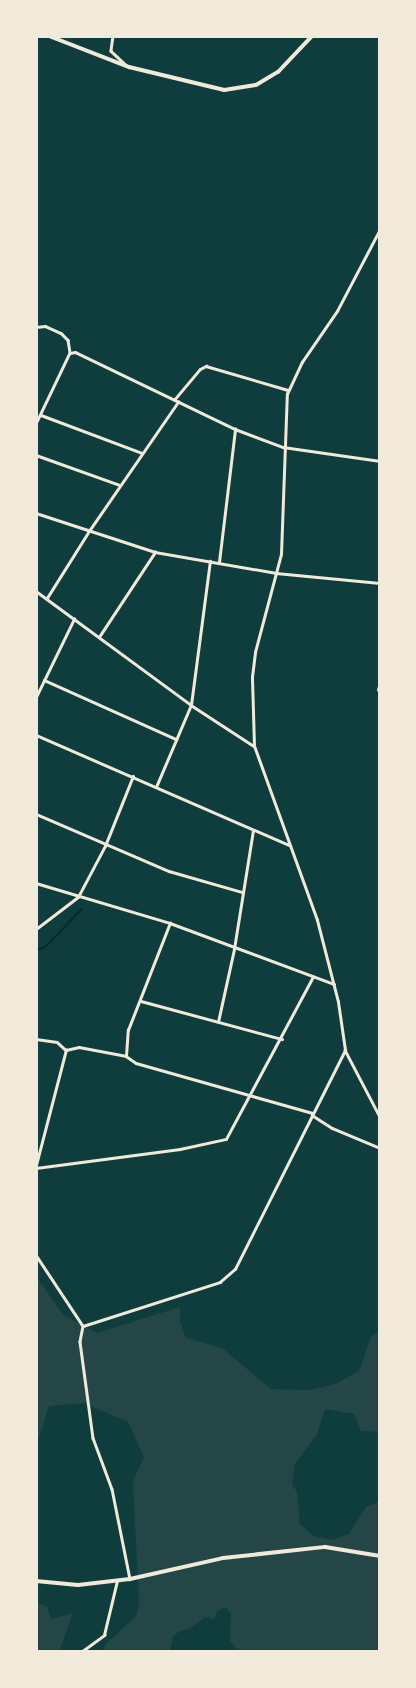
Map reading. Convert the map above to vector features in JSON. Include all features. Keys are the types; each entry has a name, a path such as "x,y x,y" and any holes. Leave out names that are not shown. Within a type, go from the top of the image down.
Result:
{"street":[{"path":"49,36 129,68 224,90 240,90 256,85 278,72 312,36"},
{"path":"114,36 111,51 129,68"},
{"path":"380,229 337,311 302,362 288,390 283,447 284,510 281,554 252,677 254,746 317,920 334,984 345,1050 380,1117"},
{"path":"36,327 45,326 61,333 68,340 70,353 36,424"},
{"path":"70,353 75,352 235,429 283,447 380,461"},
{"path":"48,598 89,530 176,401 200,369 206,366 288,390"},
{"path":"41,414 142,454"},
{"path":"219,562 235,429"},
{"path":"36,455 120,485"},
{"path":"36,513 155,552 276,573 380,583"},
{"path":"99,637 155,552"},
{"path":"156,787 192,705 210,561"},
{"path":"36,591 192,705 254,746"},
{"path":"36,697 74,619"},
{"path":"44,680 176,739"},
{"path":"378,690 380,682"},
{"path":"36,735 290,846"},
{"path":"36,929 78,897 105,846 132,776"},
{"path":"36,814 105,846 169,871 242,892"},
{"path":"218,1022 234,949 253,831"},
{"path":"36,883 170,923 234,949 334,984"},
{"path":"126,1056 128,1030 141,1001 170,923"},
{"path":"66,1050 36,1167 220,1142 232,1134 313,977"},
{"path":"141,1001 282,1039"},
{"path":"36,1039 57,1042 66,1050 87,1047 126,1056 136,1063 253,1095 313,1114 332,1128 380,1148"},
{"path":"83,1326 182,1295 228,1277 258,1230 345,1050"},
{"path":"36,1255 83,1326 80,1342 93,1438 112,1489 130,1579"},
{"path":"36,1581 78,1585 117,1581 223,1558 329,1547 380,1556"},
{"path":"81,1652 104,1635 117,1581"}],"shaded area":[{"path":"36,1276 63,1315 97,1333 180,1307 180,1322 186,1338 222,1348 271,1389 309,1390 336,1384 359,1371 371,1337 380,1331 380,1432 361,1431 354,1414 325,1409 317,1434 295,1464 292,1484 297,1492 300,1524 314,1536 332,1540 349,1534 366,1507 380,1501 380,1652 248,1652 236,1648 230,1641 231,1613 226,1607 217,1611 214,1619 205,1617 189,1629 180,1631 173,1636 170,1652 103,1652 105,1645 136,1616 139,1604 133,1481 144,1457 128,1422 84,1403 49,1406 36,1447"},
{"path":"36,1602 47,1607 51,1619 73,1613 59,1652 36,1652"}],"waterway":[{"path":"36,950 45,947 82,909"}]}
